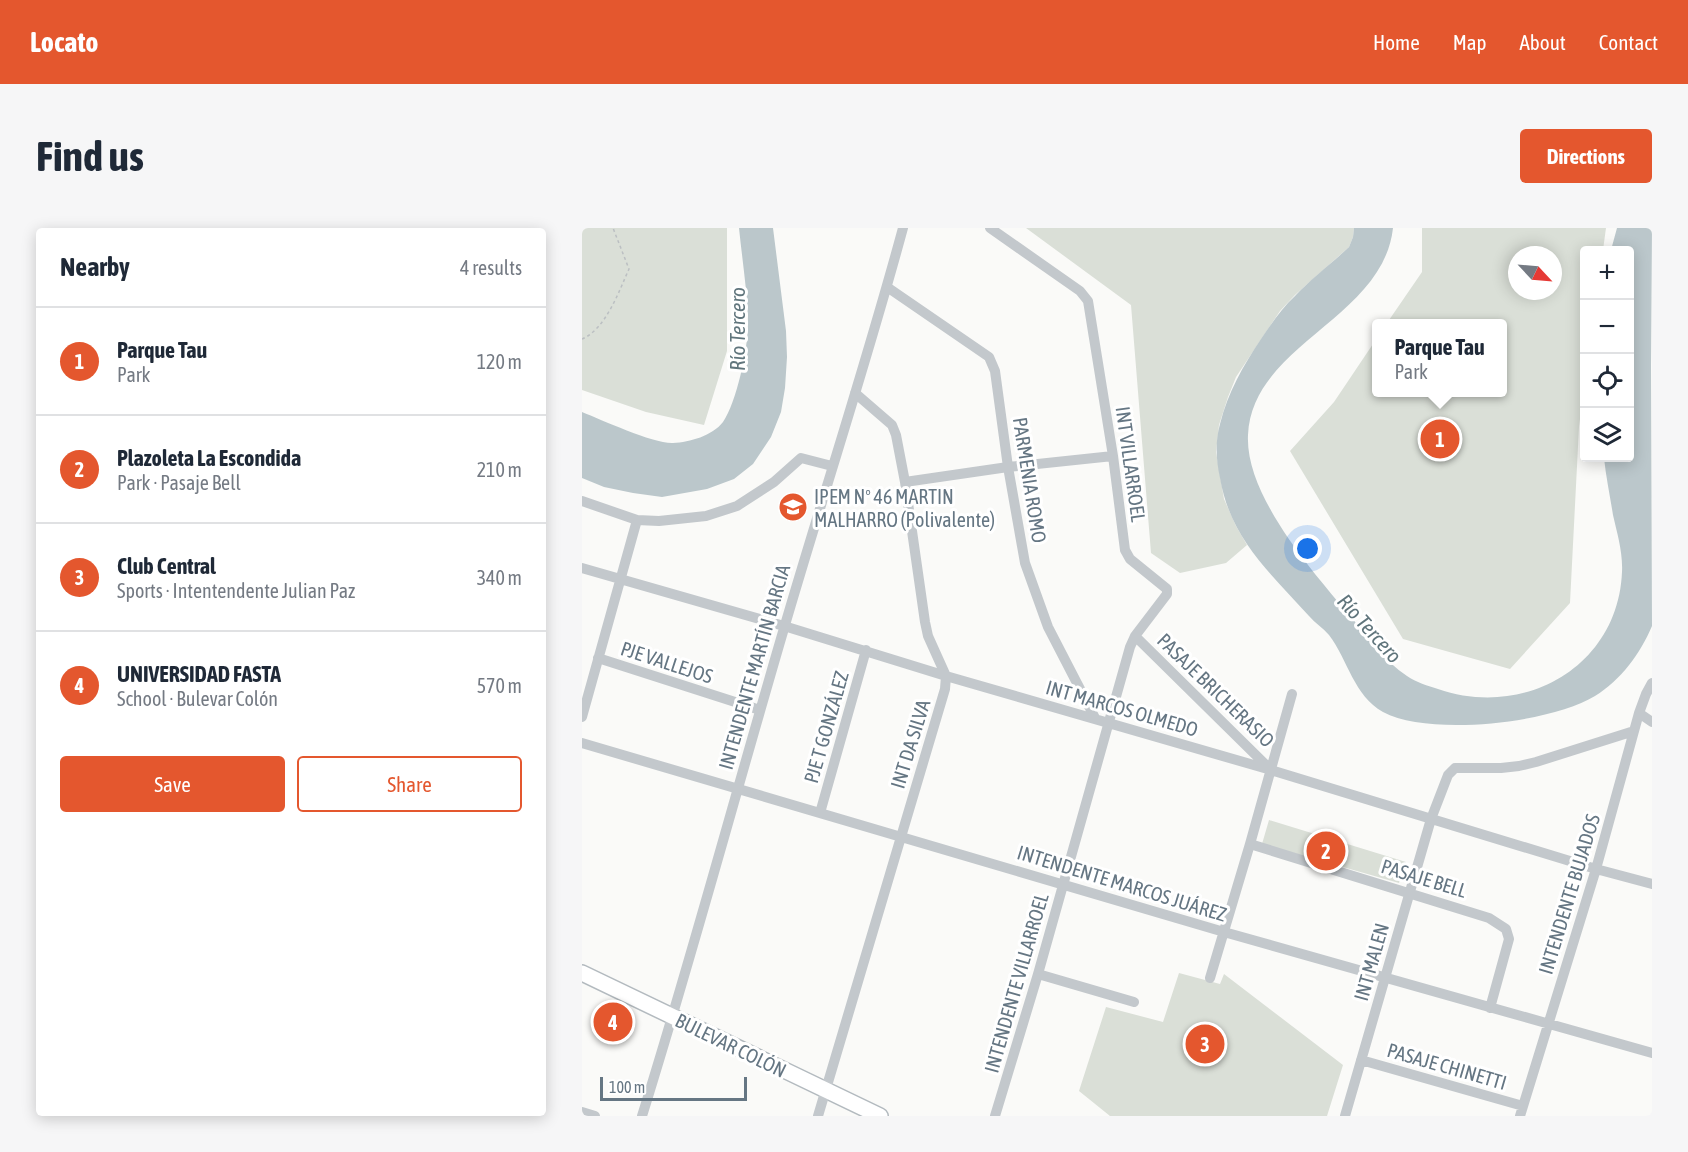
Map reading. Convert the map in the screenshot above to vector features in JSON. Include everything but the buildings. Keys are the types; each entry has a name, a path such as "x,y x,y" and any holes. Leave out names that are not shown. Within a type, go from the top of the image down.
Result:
{"main road":[{"name":"BULEVAR COLÓN","path":"582,973 880,1116"}],"street":[{"name":"INTENDENTE MARTÍN BARCIA","path":"642,1116 673,1017 736,789 903,228"},
{"name":"INT VILLARROEL","path":"990,228 1080,291 1088,301 1113,456 1125,550 1130,558 1167,589 1167,594 1135,636 1130,647 1109,722"},
{"name":"PARMENIA ROMO","path":"887,287 989,357 995,371 1008,467 1025,563 1048,627 1095,718"},
{"path":"855,393 892,425 896,435 928,636 946,676"},
{"path":"905,482 1008,467 1113,456"},
{"path":"582,501 638,520 659,521 706,516 737,506 774,482 801,458 832,466"},
{"path":"582,717 638,520"},
{"name":"INT MARCOS OLMEDO","path":"582,568 1652,884"},
{"name":"PASAJE BRICHERASIO","path":"1135,636 1271,770"},
{"name":"PJE T GONZÁLEZ","path":"820,813 866,650"},
{"name":"PJE VALLEJOS","path":"597,658 760,710"},
{"name":"INT DA SILVA","path":"818,1116 945,689 946,676"},
{"name":"INTENDENTE BUJADOS","path":"1522,1111 1596,869 1639,713 1652,683"},
{"path":"1210,978 1292,694"},
{"path":"1639,713 1652,722"},
{"name":"INTENDENTE VILLARROEL","path":"995,1116 1038,974 1109,722"},
{"name":"INT MALEN","path":"1345,1116 1431,819 1448,775 1455,768 1501,768 1536,762 1634,731"},
{"name":"INTENDENTE MARCOS JUÁREZ","path":"582,743 1224,932 1652,1053"},
{"name":"PASAJE BELL","path":"1250,844 1482,915 1506,929 1509,939 1490,1008"},
{"path":"1038,974 1134,1002"},
{"name":"PASAJE CHINETTI","path":"1361,1060 1522,1111"},
{"path":"582,1112 595,1116"}],"path":[{"path":"582,339 600,324 611,308 629,268 613,228"}],"shaded area":[{"path":"582,228 727,228 727,351 704,425 646,412 582,390"},
{"path":"739,228 773,228 786,331 787,357 781,412 771,437 753,464 734,479 707,489 662,497 604,487 582,478 582,412 641,436 673,443 700,437 713,431 723,422 737,387 748,330 747,297"},
{"path":"1026,228 1354,228 1349,247 1280,311 1236,377 1228,397 1219,425 1216,452 1224,499 1247,545 1226,563 1180,573 1151,553 1131,305"},
{"path":"1354,228 1393,228 1384,259 1367,286 1271,377 1255,404 1248,435 1250,459 1258,483 1284,532 1319,579 1391,663 1411,678 1438,689 1470,696 1502,697 1533,690 1561,677 1585,659 1604,635 1616,606 1622,572 1622,557 1605,462 1634,462 1634,246 1612,246 1617,228 1652,228 1652,626 1629,665 1595,696 1550,713 1490,724 1430,724 1404,720 1383,712 1365,697 1329,635 1311,619 1266,569 1242,537 1225,499 1220,478 1217,437 1223,412 1248,359 1277,316 1301,289 1349,247"},
{"path":"1422,228 1606,228 1604,246 1580,246 1580,419 1570,603 1510,669 1403,639 1290,451 1334,402 1372,345 1372,397 1507,397 1507,319 1390,319 1422,272"},
{"path":"1269,820 1406,862 1399,883 1262,844"},
{"path":"1179,973 1220,984 1224,974 1343,1065 1327,1116 1110,1116 1079,1091 1106,1007 1163,1022"}],"place":[{"name":"Parque Tau","path":"1440,439"},
{"name":"IPEM Nº 46 MARTIN MALHARRO (Polivalente)","path":"793,507"},
{"name":"Plazoleta La Escondida","path":"1326,851"},
{"name":"UNIVERSIDAD FASTA","path":"613,1022"},
{"name":"Club Central","path":"1205,1044"}],"water label":[{"name":"Río Tercero","path":"737,329"},
{"name":"Río Tercero","path":"1370,628"}]}
